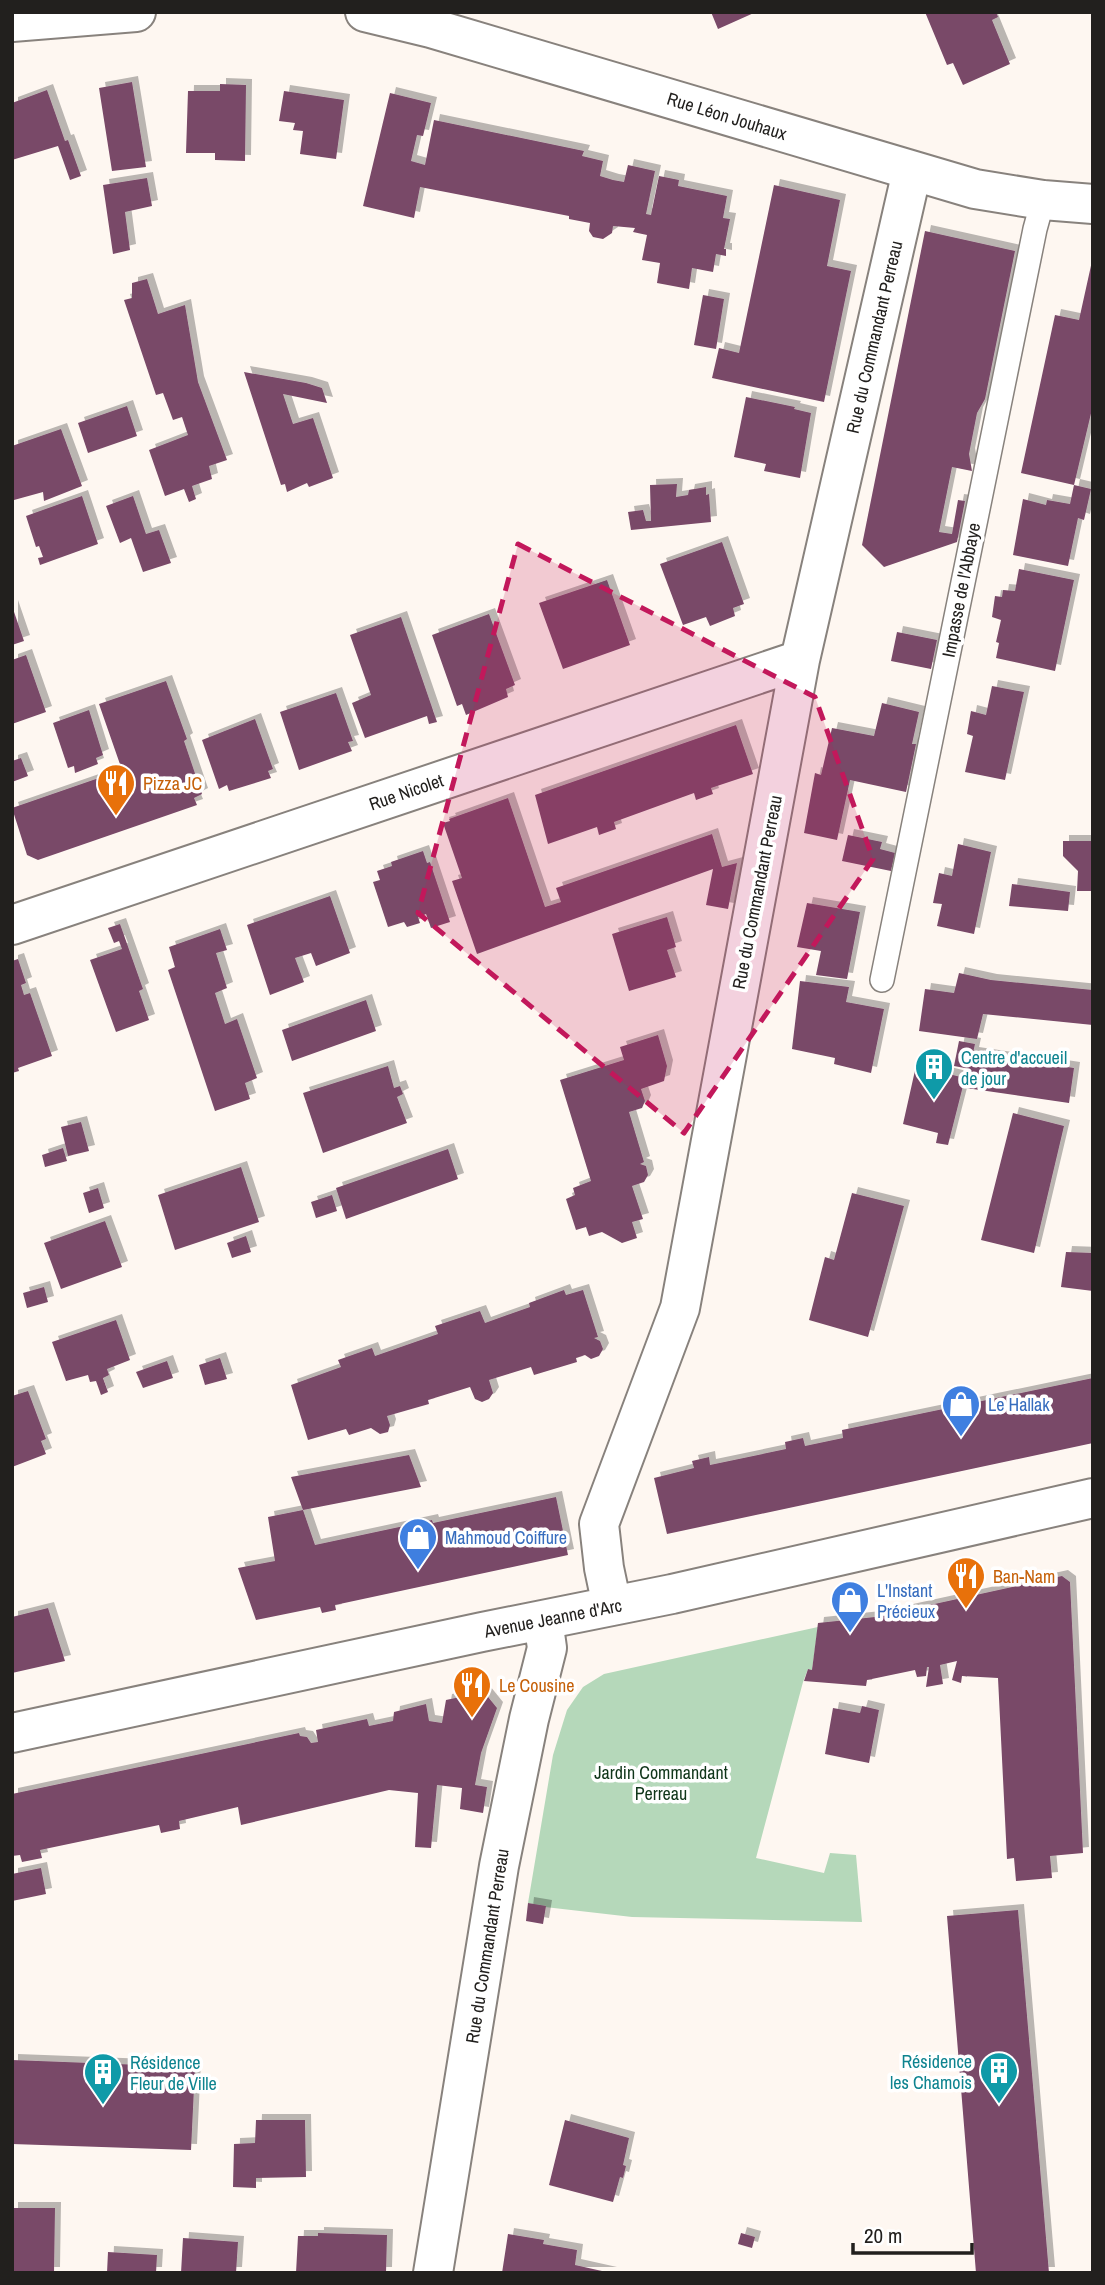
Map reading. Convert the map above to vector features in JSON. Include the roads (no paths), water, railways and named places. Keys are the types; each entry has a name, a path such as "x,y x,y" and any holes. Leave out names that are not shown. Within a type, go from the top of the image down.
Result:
{"street":[{"path":"12,22 136,12"},
{"name":"Rue Léon Jouhaux","path":"365,12 431,28 975,189 1043,200 1093,204"},
{"name":"Rue du Commandant Perreau","path":"612,1606 599,1524 680,1308 800,660 912,171"},
{"name":"Rue Nicolet","path":"12,925 800,660"},
{"name":"Avenue Jeanne d'Arc","path":"12,1734 612,1606 1093,1498"},
{"name":"Rue du Commandant Perreau","path":"433,2273 499,1866 529,1719 547,1648 543,1620"}],"lane":[{"name":"Impasse de l'Abbaye","path":"882,980 1032,241 1043,200"}],"place":[{"name":"Pizza JC","path":"116,817"},
{"name":"Centre d'accueil de jour","path":"934,1101"},
{"name":"Le Hallak","path":"961,1438"},
{"name":"Mahmoud Coiffure","path":"418,1571"},
{"name":"Ban-Nam","path":"966,1610"},
{"name":"L'Instant Précieux","path":"850,1634"},
{"name":"Le Cousine","path":"472,1719"},
{"name":"Résidence les Chamois","path":"999,2105"},
{"name":"Résidence Fleur de Ville","path":"103,2106"}],"park label":[{"name":"Jardin Commandant Perreau","path":"661,1782"}]}
